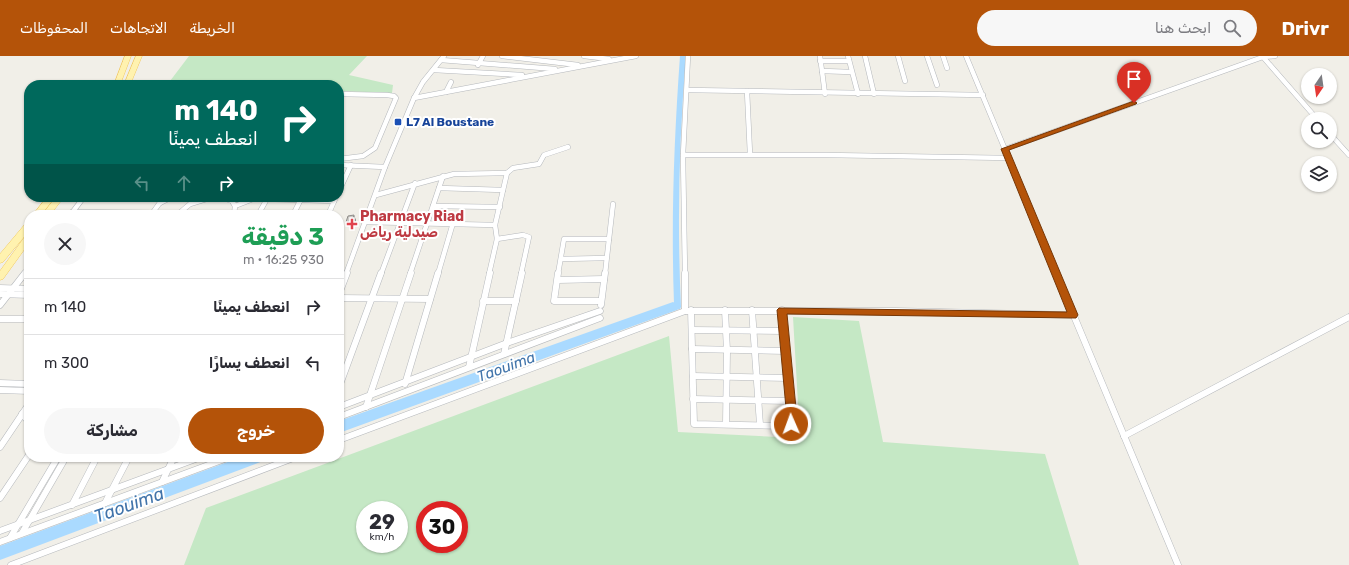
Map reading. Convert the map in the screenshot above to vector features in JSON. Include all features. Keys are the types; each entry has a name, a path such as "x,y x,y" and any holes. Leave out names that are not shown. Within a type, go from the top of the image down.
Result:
{"main road":[{"path":"118,80 128,56"},
{"path":"129,80 139,56"},
{"path":"41,210 47,202"},
{"path":"50,210 56,202"},
{"path":"0,260 24,231"},
{"path":"0,277 24,244"}],"street":[{"path":"344,282 385,167 414,98 420,86 444,56"},
{"path":"474,72 484,56"},
{"path":"502,56 530,58 582,66"},
{"path":"584,56 615,60"},
{"path":"414,98 636,56"},
{"path":"688,56 683,155 688,310 692,330 694,424 788,426 792,419 782,310"},
{"path":"848,56 858,94"},
{"path":"865,56 874,94"},
{"path":"898,56 906,82"},
{"path":"927,56 937,84"},
{"path":"943,56 947,68"},
{"path":"966,56 1178,565"},
{"path":"1005,149 1263,57 1275,56"},
{"path":"509,66 513,57"},
{"path":"1263,57 1311,112"},
{"path":"826,94 820,58 849,61"},
{"path":"441,60 479,64 564,69"},
{"path":"434,70 530,76"},
{"path":"822,71 851,72"},
{"path":"446,92 451,82"},
{"path":"687,90 983,96"},
{"path":"747,91 750,154"},
{"path":"344,94 387,95 394,96 396,98 372,152 357,159 344,159"},
{"path":"1337,142 1349,156"},
{"path":"469,367 497,238 495,225 507,173 513,168 539,164 544,155 568,147"},
{"path":"683,155 750,154 1008,158"},
{"path":"344,165 385,167"},
{"path":"344,181 352,166"},
{"path":"376,195 442,176 462,173 507,173"},
{"path":"366,406 442,176"},
{"path":"344,374 415,183"},
{"path":"439,188 503,190"},
{"path":"74,210 80,202"},
{"path":"182,210 190,204 197,202"},
{"path":"233,202 235,206 235,210"},
{"path":"235,206 245,202"},
{"path":"155,210 159,203"},
{"path":"344,415 598,319 613,204"},
{"path":"433,206 500,207"},
{"path":"366,222 495,225"},
{"path":"403,392 454,223"},
{"path":"497,238 523,235 529,237 504,354"},
{"path":"601,301 554,301 564,240 609,239"},
{"path":"561,259 606,258"},
{"path":"0,305 24,274"},
{"path":"558,280 604,279"},
{"path":"0,288 24,289"},
{"path":"0,294 24,295"},
{"path":"344,298 430,299"},
{"path":"483,301 516,301"},
{"path":"344,438 688,310 782,310 1073,315"},
{"path":"725,310 726,424"},
{"path":"752,310 760,425"},
{"path":"344,405 507,343 600,311"},
{"path":"1124,436 1349,317"},
{"path":"0,320 24,319"},
{"path":"692,330 783,330"},
{"path":"692,349 754,352 785,351"},
{"path":"693,376 756,376 788,378"},
{"path":"0,383 24,384"},
{"path":"0,390 24,391"},
{"path":"693,399 790,400"},
{"path":"0,447 24,411"},
{"path":"0,498 24,462"},
{"path":"10,538 55,462"},
{"path":"22,533 63,462"},
{"path":"72,504 94,462"},
{"path":"105,503 126,462"},
{"path":"162,482 172,462"},
{"path":"0,531 186,462"},
{"path":"0,542 162,482 211,462"},
{"path":"11,565 283,462"}],"green space":[{"path":"189,56 367,56 349,75 393,85 392,93 344,91 344,80 171,80"},
{"path":"793,317 859,321 883,442 1045,454 1079,565 184,565 206,508 330,462 344,462 344,457 669,336 678,432 800,438"}],"building":[{"path":"354,215 352,222 346,222 348,216"}],"waterway":[{"path":"673,307 678,307 676,276 676,182 683,56"},
{"name":"Taouima","path":"344,425 673,307"},
{"name":"Taouima","path":"0,553 245,462"}],"place":[{"name":"L7 Al Boustane","path":"398,122"},
{"name":"Pharmacy Riad صيدلية رياض","path":"352,224"}],"route":[{"path":"791,424 792,419 782,310 1073,315 1005,149 1134,103"}]}
